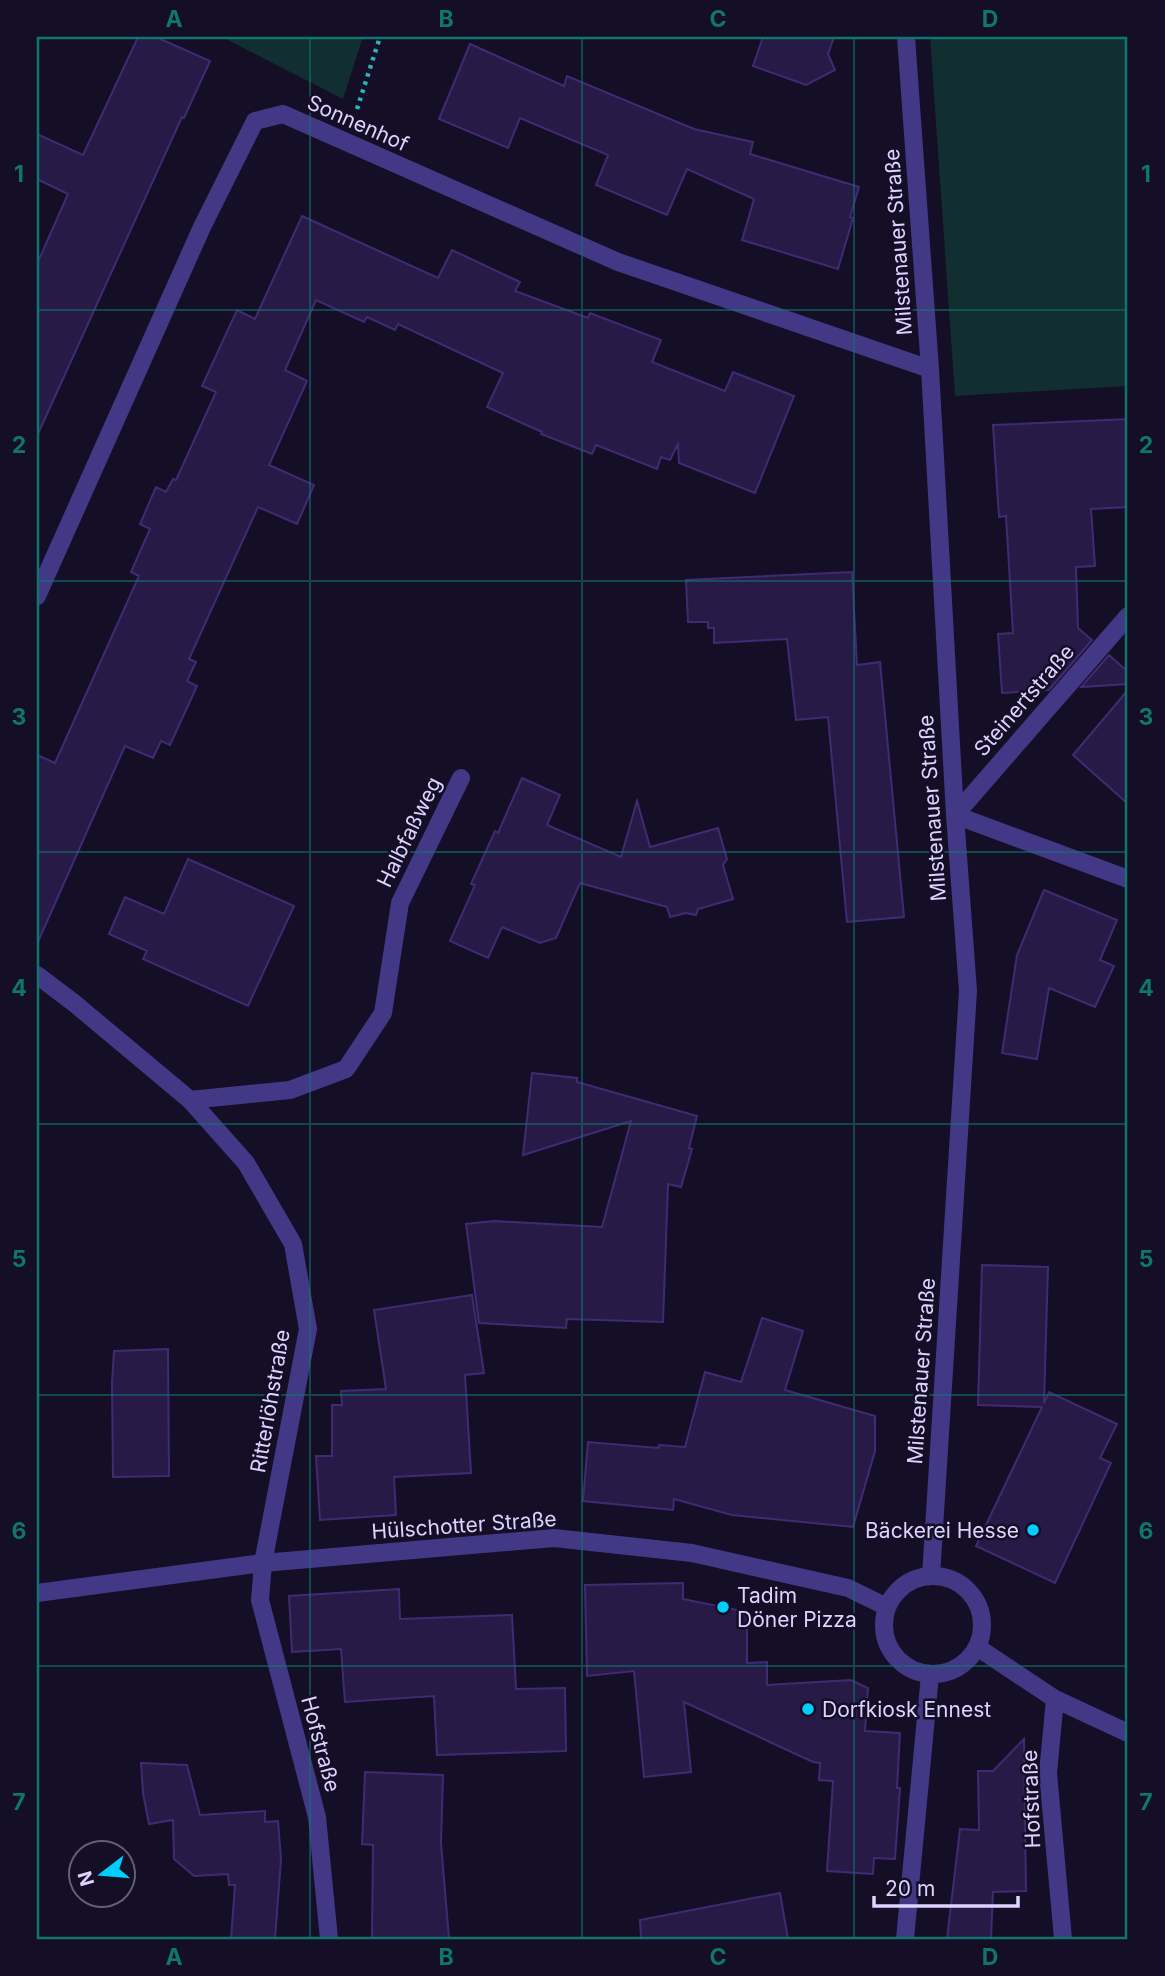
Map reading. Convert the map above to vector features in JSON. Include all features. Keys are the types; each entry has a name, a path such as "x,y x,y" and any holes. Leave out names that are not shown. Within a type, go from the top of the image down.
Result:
{"street":[{"name":"Milstenauer Straße","path":"906,37 930,369 955,814 968,991 931,1576"},
{"name":"Sonnenhof","path":"37,596 202,227 255,121 283,114 618,262 930,369"},
{"name":"Steinertstraße","path":"955,814 1128,616"},
{"name":"Halbfaßweg","path":"190,1100 290,1090 346,1069 383,1013 400,903 461,778"},
{"path":"955,814 1128,879"},
{"name":"Ritterlöhstraße","path":"37,975 75,1003 190,1100 246,1163 293,1244 308,1329 263,1563"},
{"name":"Hülschotter Straße","path":"37,1593 263,1563 554,1538 692,1553 848,1588 887,1607"},
{"name":"Hofstraße","path":"263,1563 260,1600 317,1817 329,1939"},
{"path":"931,1576 951,1580 968,1591 979,1608 982,1628 977,1647 965,1662 949,1672 930,1675 915,1671 902,1663 885,1638 884,1622 887,1607 898,1591 913,1580 931,1576"},
{"path":"977,1647 1055,1699 1128,1733"},
{"path":"905,1939 930,1675"},
{"name":"Hofstraße","path":"1055,1699 1048,1773 1063,1939"}],"path":[{"path":"346,143 380,37"}],"green space":[{"path":"222,37 363,37 343,99"},
{"path":"930,37 1128,37 1128,386 955,396"}],"building":[{"path":"138,37 156,37 210,61 37,436 37,264 68,194 37,179 37,134 83,155"},
{"path":"763,37 834,37 828,54 835,70 806,85 753,66"},
{"path":"470,44 564,86 567,76 694,129 753,142 750,154 859,187 838,269 742,240 754,199 687,169 667,215 596,185 608,155 520,118 508,148 439,119"},
{"path":"302,216 438,278 452,250 520,282 515,291 588,318 590,313 661,340 652,362 725,391 733,372 794,396 755,493 679,463 678,444 670,460 661,457 657,469 596,445 592,454 541,434 542,432 487,407 503,373 398,324 395,330 367,317 364,322 316,300 285,370 307,381 269,465 314,485 297,524 258,507 189,659 196,662 187,681 197,686 170,745 161,741 153,758 125,746 37,944 37,755 55,763 139,576 131,572 150,529 140,524 156,487 166,492 173,479 176,480 216,392 202,386 237,310 255,319"},
{"path":"1128,419 1128,507 1091,509 1095,566 1076,567 1078,628 1092,640 1049,690 1002,693 998,634 1013,633 1006,516 999,517 993,425"},
{"path":"852,572 857,665 880,662 904,917 847,922 828,717 796,720 787,639 714,643 714,628 708,628 708,622 688,622 686,580"},
{"path":"1109,655 1128,672 1128,684 1081,687"},
{"path":"1128,690 1128,804 1073,755"},
{"path":"522,778 560,795 547,825 621,857 637,801 650,847 718,828 727,859 723,865 733,899 698,909 696,915 686,913 670,917 667,907 580,883 556,938 540,943 502,927 488,958 450,941 475,885 471,884 495,831 498,833"},
{"path":"188,859 294,906 248,1006 143,959 147,951 109,934 125,897 164,914"},
{"path":"1044,890 1117,920 1100,960 1114,966 1095,1007 1049,988 1037,1059 1002,1053 1017,955"},
{"path":"532,1073 577,1078 577,1082 697,1116 689,1148 692,1149 681,1187 668,1184 663,1322 567,1319 566,1328 479,1323 466,1224 494,1221 602,1227 631,1121 523,1155"},
{"path":"982,1265 1048,1267 1044,1403 1049,1392 1117,1424 1100,1458 1111,1463 1055,1583 976,1546 1042,1407 978,1405"},
{"path":"472,1295 484,1373 465,1375 471,1473 394,1477 396,1515 320,1520 316,1456 332,1456 332,1405 342,1405 341,1391 386,1389 374,1310"},
{"path":"762,1318 803,1331 785,1390 875,1416 875,1451 853,1527 732,1515 674,1499 673,1510 583,1501 588,1442 658,1448 659,1445 685,1447 705,1372 741,1382"},
{"path":"168,1349 169,1476 113,1477 114,1351"},
{"path":"683,1583 683,1599 747,1612 747,1663 767,1662 767,1685 851,1680 868,1688 865,1731 900,1733 897,1788 900,1788 895,1859 874,1858 873,1874 827,1871 833,1781 819,1780 820,1763 684,1702 691,1772 644,1777 634,1671 587,1676 585,1585"},
{"path":"399,1589 400,1619 512,1615 516,1689 565,1688 566,1751 437,1755 434,1696 345,1702 341,1649 292,1652 289,1596"},
{"path":"1024,1739 1026,1891 993,1892 991,1939 947,1939 960,1829 979,1830 978,1771 993,1771"},
{"path":"141,1763 187,1765 200,1815 265,1811 265,1822 278,1821 281,1859 275,1939 231,1939 235,1885 229,1885 228,1874 194,1876 174,1859 173,1820 149,1824"},
{"path":"365,1772 443,1775 441,1843 449,1939 372,1939 373,1845 362,1844"},
{"path":"780,1893 788,1939 641,1939 640,1920"}],"place":[{"name":"Bäckerei Hesse","path":"1033,1530"},
{"name":"Tadim Döner Pizza","path":"723,1607"},
{"name":"Dorfkiosk Ennest","path":"808,1709"}]}
